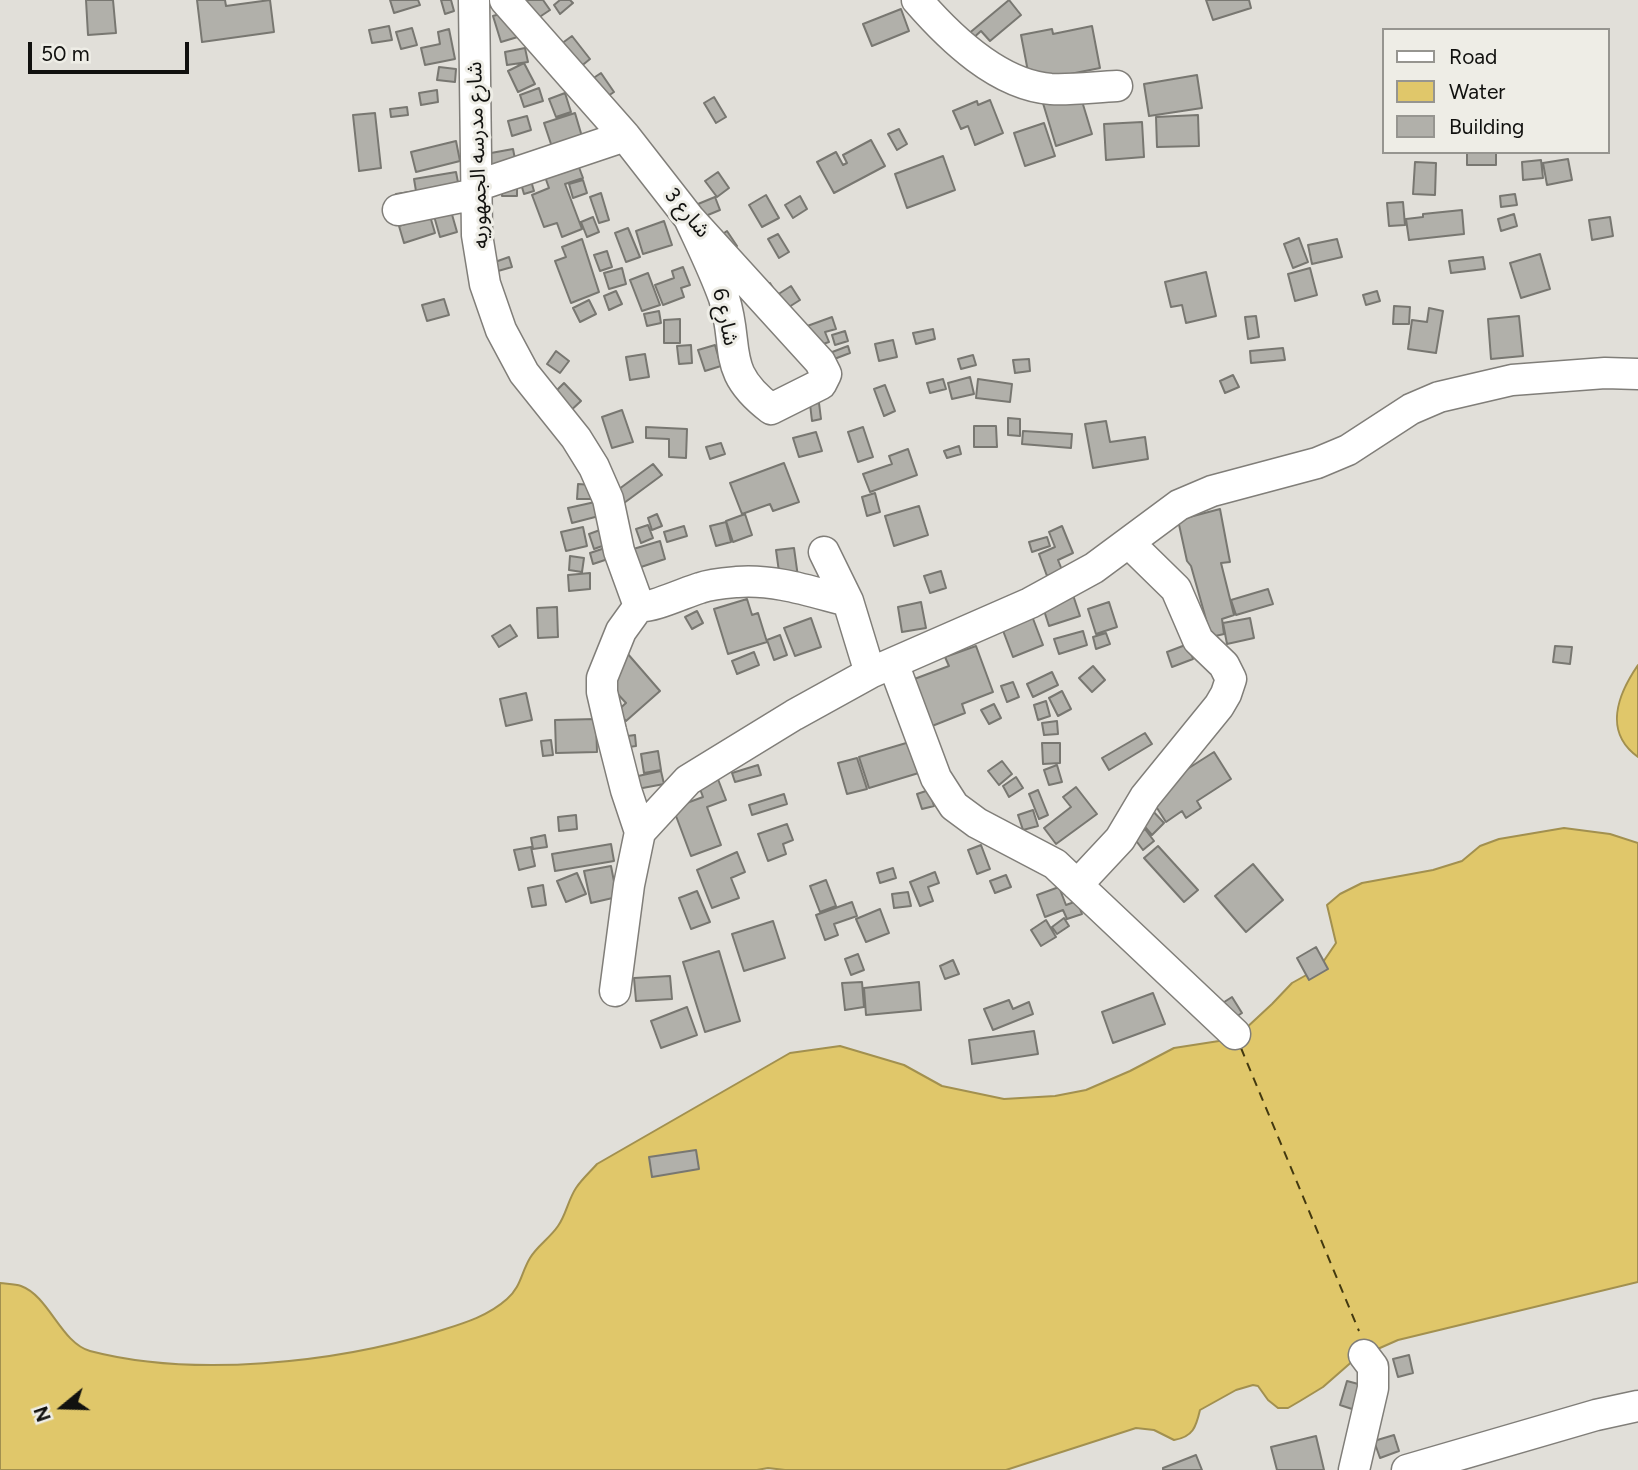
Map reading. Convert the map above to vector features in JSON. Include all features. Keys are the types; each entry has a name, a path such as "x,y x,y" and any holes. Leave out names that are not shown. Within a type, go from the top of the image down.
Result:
{"street":[{"name":"شارع مدرسه الجمهوريه","path":"474,0 477,236 485,284 501,330 524,373 576,438 594,467 608,499 620,551 639,606"},
{"name":"شارع 3","path":"505,0 625,136 689,218 824,368 826,374 821,384 771,409"},
{"path":"917,0 932,17 990,66 1026,84 1052,89 1117,86"},
{"path":"398,210 476,190 625,136"},
{"name":"شارع 6","path":"689,218 725,301 735,363 743,381 755,397 771,409"},
{"path":"640,832 688,780 794,715 882,668 1030,603 1094,568 1179,505 1212,492 1317,463 1348,450 1411,409 1439,397 1512,380 1605,373 1638,374"},
{"path":"1077,884 1120,839 1145,796 1219,706 1231,679 1224,665 1198,640 1176,589 1129,543"},
{"path":"824,552 945,794 964,814 1055,864 1235,1034"},
{"path":"615,990 629,885 640,832 626,790 602,692 602,678 621,631 639,606 646,608 669,597 704,586 739,582 780,583 848,601"},
{"path":"1354,1470 1373,1388 1373,1367 1364,1355"},
{"path":"1407,1470 1596,1415 1638,1406"}],"water":[{"path":"1638,665 1638,757 1620,736 1617,712 1625,688"},
{"path":"1564,828 1610,834 1638,843 1638,1282 1398,1340 1355,1359 1323,1387 1288,1408 1278,1408 1258,1386 1253,1385 1236,1390 1200,1410 1193,1430 1180,1439 1174,1440 1154,1430 1136,1428 1006,1470 0,1470 0,1283 19,1285 31,1291 71,1339 90,1351 173,1364 218,1365 309,1359 396,1343 436,1332 482,1315 512,1294 530,1258 558,1226 576,1188 597,1164 790,1053 840,1046 904,1065 942,1086 1004,1099 1055,1096 1086,1090 1174,1048 1219,1041 1244,1030 1292,983 1319,968 1336,943 1327,905 1340,894 1362,883 1433,870 1462,861 1480,846 1499,839"}],"building":[{"path":"86,0 113,0 116,33 88,35"},
{"path":"197,0 225,0 226,6 270,0 274,32 202,42"},
{"path":"390,0 418,0 420,5 394,13"},
{"path":"441,0 451,0 454,11 445,14"},
{"path":"526,0 543,0 550,10 538,18"},
{"path":"560,0 570,0 573,3 560,14 554,5"},
{"path":"1009,0 1021,15 990,41 981,31 971,40 967,35"},
{"path":"1206,0 1249,0 1251,8 1213,20"},
{"path":"901,9 909,31 872,46 863,24"},
{"path":"513,10 521,36 501,42 493,16"},
{"path":"389,26 392,40 372,43 369,30"},
{"path":"1092,26 1100,68 1030,82 1021,35 1052,29 1053,34"},
{"path":"412,28 417,45 401,49 396,32"},
{"path":"449,29 455,59 425,65 421,48 440,44 438,32"},
{"path":"572,36 590,59 579,68 561,44"},
{"path":"525,48 528,62 507,65 505,52"},
{"path":"524,63 535,84 518,92 508,71"},
{"path":"439,67 456,69 455,82 437,80"},
{"path":"601,73 614,92 602,100 589,81"},
{"path":"1197,75 1202,108 1149,116 1144,84"},
{"path":"539,88 543,101 524,107 520,95"},
{"path":"1078,88 1092,134 1056,146 1042,100"},
{"path":"437,90 438,102 421,105 419,93"},
{"path":"565,93 571,112 556,117 549,99"},
{"path":"714,97 726,117 716,123 704,103"},
{"path":"990,100 1003,133 975,145 968,126 961,129 953,111 977,101 978,105"},
{"path":"407,107 408,115 391,117 390,109"},
{"path":"375,113 381,168 359,171 353,115"},
{"path":"575,113 583,140 553,150 544,123"},
{"path":"1198,115 1199,146 1157,147 1156,117"},
{"path":"527,116 531,130 512,136 508,121"},
{"path":"1142,122 1144,157 1106,160 1104,124"},
{"path":"1044,123 1055,156 1025,166 1014,133"},
{"path":"899,129 907,144 897,150 888,134"},
{"path":"871,140 885,166 834,193 817,162 836,152 843,165 847,163 843,155"},
{"path":"456,141 460,161 416,172 411,152"},
{"path":"513,149 517,169 484,175 480,155"},
{"path":"1467,154 1496,154 1496,165 1467,165"},
{"path":"943,156 955,190 907,208 895,174"},
{"path":"1568,159 1572,180 1547,185 1543,163"},
{"path":"1541,160 1543,178 1523,180 1522,162"},
{"path":"577,162 583,178 565,184 582,229 562,237 557,223 544,227 532,195 549,188 544,174"},
{"path":"1415,162 1436,163 1435,195 1413,194"},
{"path":"456,172 461,198 399,212 396,194 416,191 414,179"},
{"path":"718,172 729,188 717,197 705,181"},
{"path":"529,174 534,191 524,194 519,177"},
{"path":"502,179 517,179 517,196 502,196"},
{"path":"583,180 587,193 573,198 569,184"},
{"path":"601,193 609,220 599,223 590,197"},
{"path":"1515,194 1517,205 1501,207 1500,196"},
{"path":"766,195 779,218 762,227 749,205"},
{"path":"800,196 807,209 793,218 785,205"},
{"path":"715,197 720,210 703,217 698,204"},
{"path":"1403,202 1405,225 1389,226 1387,203"},
{"path":"1462,210 1464,234 1409,240 1406,219 1423,217 1423,214"},
{"path":"451,211 457,232 440,237 434,216"},
{"path":"1514,214 1517,226 1501,231 1498,219"},
{"path":"430,216 435,233 404,243 399,226"},
{"path":"593,217 599,232 587,237 581,222"},
{"path":"1610,217 1613,236 1592,240 1589,220"},
{"path":"664,221 672,245 643,254 636,231"},
{"path":"628,228 640,257 626,262 615,233"},
{"path":"727,231 737,246 725,254 715,239"},
{"path":"778,234 789,252 779,258 768,239"},
{"path":"1299,238 1308,262 1293,268 1284,244"},
{"path":"582,239 599,292 571,303 555,261 566,257 562,247"},
{"path":"1337,239 1342,257 1312,264 1308,245"},
{"path":"607,251 612,267 600,271 594,255"},
{"path":"1540,254 1550,289 1521,298 1510,263"},
{"path":"509,257 512,267 498,271 495,262"},
{"path":"1483,257 1485,269 1451,273 1449,261"},
{"path":"683,267 690,285 681,288 684,297 663,305 655,285 674,278 672,271"},
{"path":"622,268 626,284 609,289 604,273"},
{"path":"1310,268 1317,295 1295,301 1288,274"},
{"path":"1206,272 1216,316 1186,323 1182,305 1171,307 1165,282"},
{"path":"648,273 660,305 642,311 630,280"},
{"path":"770,283 777,295 791,286 800,300 770,319 754,293"},
{"path":"616,291 622,304 609,310 604,296"},
{"path":"1377,291 1380,301 1366,305 1363,295"},
{"path":"444,299 449,315 427,321 422,305"},
{"path":"589,300 596,314 580,322 573,308"},
{"path":"1394,306 1410,307 1409,324 1393,324"},
{"path":"1429,308 1443,311 1436,353 1408,349 1412,320 1427,322"},
{"path":"659,311 661,323 647,326 644,314"},
{"path":"1256,316 1259,337 1248,339 1245,317"},
{"path":"1519,316 1523,356 1491,359 1488,319"},
{"path":"832,317 836,329 825,332 829,342 796,353 788,333"},
{"path":"680,319 680,343 664,343 664,320"},
{"path":"933,329 935,339 916,344 913,333"},
{"path":"845,331 848,341 835,345 832,335"},
{"path":"893,340 897,357 879,361 875,344"},
{"path":"691,345 692,363 679,364 677,346"},
{"path":"715,345 721,366 705,371 698,350"},
{"path":"848,346 850,353 829,361 827,354"},
{"path":"1283,348 1285,360 1251,363 1250,351"},
{"path":"556,351 569,361 560,373 547,364"},
{"path":"645,354 649,377 630,380 626,357"},
{"path":"973,355 976,365 961,369 958,359"},
{"path":"1029,359 1030,371 1015,373 1013,360"},
{"path":"1233,375 1239,387 1225,393 1220,381"},
{"path":"970,377 974,394 952,399 948,383"},
{"path":"943,379 946,389 930,393 927,383"},
{"path":"978,379 1012,384 1010,402 976,398"},
{"path":"564,383 581,401 567,414 551,396"},
{"path":"885,385 895,411 884,416 874,389"},
{"path":"819,403 821,419 812,421 810,404"},
{"path":"622,410 633,442 612,448 602,417"},
{"path":"1008,418 1020,419 1020,436 1008,435"},
{"path":"1106,421 1110,442 1145,437 1148,459 1093,468 1085,424"},
{"path":"974,426 996,426 997,447 974,447"},
{"path":"646,427 687,429 686,458 669,457 669,439 646,438"},
{"path":"863,427 873,457 858,462 848,432"},
{"path":"1023,431 1072,434 1071,448 1022,444"},
{"path":"816,432 822,451 799,457 793,438"},
{"path":"721,443 725,454 710,459 706,447"},
{"path":"959,446 961,454 947,458 944,451"},
{"path":"908,449 917,475 870,492 863,474 892,464 889,456"},
{"path":"784,463 799,502 773,511 770,504 742,514 730,483"},
{"path":"653,464 662,475 624,503 615,492"},
{"path":"578,484 592,485 591,499 577,499"},
{"path":"875,493 880,512 867,516 862,497"},
{"path":"595,502 599,516 572,523 568,508"},
{"path":"919,506 928,535 894,546 885,516"},
{"path":"1220,509 1230,562 1221,563 1234,615 1222,619 1224,634 1211,637 1191,566 1187,561 1178,520"},
{"path":"657,514 662,526 652,530 648,518"},
{"path":"745,514 752,535 733,542 726,521"},
{"path":"726,522 731,542 716,546 710,526"},
{"path":"648,525 653,538 641,543 636,529"},
{"path":"684,526 687,536 667,542 664,532"},
{"path":"1062,526 1073,553 1058,560 1062,570 1047,576 1039,554 1055,547 1049,532"},
{"path":"583,527 587,546 566,551 561,532"},
{"path":"600,530 605,545 594,549 589,534"},
{"path":"1047,537 1050,546 1032,552 1029,542"},
{"path":"660,541 665,559 635,569 630,550"},
{"path":"605,548 608,559 593,564 590,553"},
{"path":"794,548 798,577 780,579 776,550"},
{"path":"570,556 584,558 582,572 569,570"},
{"path":"941,571 946,588 930,593 924,576"},
{"path":"590,573 590,589 569,591 568,575"},
{"path":"1268,589 1273,604 1236,615 1231,600"},
{"path":"1072,592 1080,616 1049,626 1041,601"},
{"path":"747,599 752,615 758,613 767,642 728,654 714,609"},
{"path":"921,602 926,628 902,632 898,607"},
{"path":"1109,602 1117,627 1096,634 1088,609"},
{"path":"557,607 558,637 538,638 537,608"},
{"path":"697,611 703,623 692,629 685,617"},
{"path":"1032,616 1043,645 1013,657 1002,628"},
{"path":"811,618 821,647 795,656 784,628"},
{"path":"1250,618 1254,638 1227,644 1223,623"},
{"path":"510,625 517,636 499,647 492,636"},
{"path":"1083,631 1087,645 1059,654 1054,639"},
{"path":"1106,633 1110,644 1096,649 1093,637"},
{"path":"780,635 787,655 774,660 767,640"},
{"path":"1188,644 1193,659 1172,667 1167,652"},
{"path":"976,646 993,692 962,704 965,713 927,728 909,681 949,666 945,657"},
{"path":"1555,646 1572,647 1570,664 1553,662"},
{"path":"754,652 759,665 737,674 732,661"},
{"path":"627,653 660,691 626,721 617,711 626,703 614,690 597,680"},
{"path":"1093,666 1105,680 1092,692 1079,678"},
{"path":"1052,672 1058,685 1033,697 1027,684"},
{"path":"1013,682 1019,697 1007,702 1001,686"},
{"path":"1062,691 1071,709 1058,716 1049,698"},
{"path":"526,693 532,720 506,726 500,699"},
{"path":"1046,701 1050,716 1038,720 1034,705"},
{"path":"994,704 1001,718 989,724 981,710"},
{"path":"596,719 597,752 556,753 555,720"},
{"path":"1057,721 1058,734 1044,735 1042,723"},
{"path":"1145,733 1152,744 1109,770 1102,758"},
{"path":"635,735 636,746 622,748 620,737"},
{"path":"551,740 553,755 543,756 541,741"},
{"path":"913,741 922,772 869,788 859,757"},
{"path":"1042,743 1060,743 1060,763 1043,764"},
{"path":"658,751 661,770 644,773 641,754"},
{"path":"1214,752 1231,779 1197,801 1201,808 1186,818 1182,811 1166,822 1148,794"},
{"path":"857,758 867,789 847,794 838,763"},
{"path":"1002,761 1012,774 999,785 988,771"},
{"path":"758,765 761,775 735,782 732,773"},
{"path":"1057,765 1062,782 1049,785 1044,770"},
{"path":"661,771 664,784 632,790 629,778"},
{"path":"716,774 726,800 707,807 721,845 691,856 673,808 703,797 697,781"},
{"path":"1016,777 1023,788 1009,797 1003,786"},
{"path":"1076,787 1097,814 1056,844 1044,828 1071,807 1063,797"},
{"path":"929,790 934,806 922,809 917,794"},
{"path":"1038,790 1048,815 1039,819 1029,794"},
{"path":"784,794 787,804 752,815 749,805"},
{"path":"1151,809 1164,823 1152,835 1139,820"},
{"path":"1033,810 1038,826 1023,830 1018,815"},
{"path":"576,815 577,829 559,831 558,817"},
{"path":"787,824 793,840 783,844 786,854 768,861 758,834"},
{"path":"1145,829 1154,841 1143,850 1134,838"},
{"path":"545,835 547,847 533,849 531,838"},
{"path":"611,844 614,861 555,871 552,854"},
{"path":"981,845 990,869 977,874 968,850"},
{"path":"1158,846 1198,890 1184,902 1144,858"},
{"path":"531,847 535,866 519,870 514,850"},
{"path":"737,852 745,872 731,878 739,898 712,908 697,870"},
{"path":"1253,864 1283,900 1246,932 1215,896"},
{"path":"611,866 617,897 591,903 584,871"},
{"path":"893,868 896,878 880,883 877,873"},
{"path":"935,872 939,883 928,887 933,901 920,906 910,882"},
{"path":"577,873 586,894 566,902 557,881"},
{"path":"1006,875 1011,887 995,893 990,881"},
{"path":"826,880 836,906 820,912 810,886"},
{"path":"543,885 546,905 532,907 528,888"},
{"path":"1059,887 1066,905 1077,901 1082,914 1067,919 1063,910 1045,917 1037,895"},
{"path":"697,891 710,922 691,929 679,898"},
{"path":"908,892 911,906 894,908 892,894"},
{"path":"852,902 857,916 834,924 838,935 825,940 816,915"},
{"path":"880,909 889,933 866,942 856,919"},
{"path":"1064,918 1069,926 1057,934 1052,927"},
{"path":"1046,920 1056,937 1041,946 1031,930"},
{"path":"773,921 785,958 744,971 732,934"},
{"path":"1316,947 1328,969 1309,980 1297,958"},
{"path":"719,951 740,1021 705,1032 683,962"},
{"path":"858,954 864,970 851,975 845,959"},
{"path":"953,960 959,974 945,979 940,966"},
{"path":"670,976 672,999 636,1001 634,978"},
{"path":"862,982 864,1007 845,1010 842,983"},
{"path":"919,982 921,1010 866,1015 864,988"},
{"path":"1153,993 1165,1024 1113,1043 1102,1012"},
{"path":"1232,997 1242,1013 1217,1029 1207,1013"},
{"path":"1009,1000 1013,1009 1029,1002 1033,1014 993,1030 984,1009"},
{"path":"687,1007 697,1035 661,1048 651,1021"},
{"path":"1034,1031 1038,1054 972,1064 969,1040"},
{"path":"696,1150 699,1169 652,1177 649,1157"},
{"path":"1409,1355 1413,1373 1398,1377 1393,1359"},
{"path":"1347,1381 1362,1385 1355,1410 1340,1405"},
{"path":"1394,1435 1399,1451 1380,1458 1374,1441"},
{"path":"1316,1436 1324,1470 1277,1470 1271,1447"},
{"path":"1196,1455 1202,1470 1163,1470 1163,1468"}],"ferry route":[{"path":"1241,1048 1359,1331"}]}
